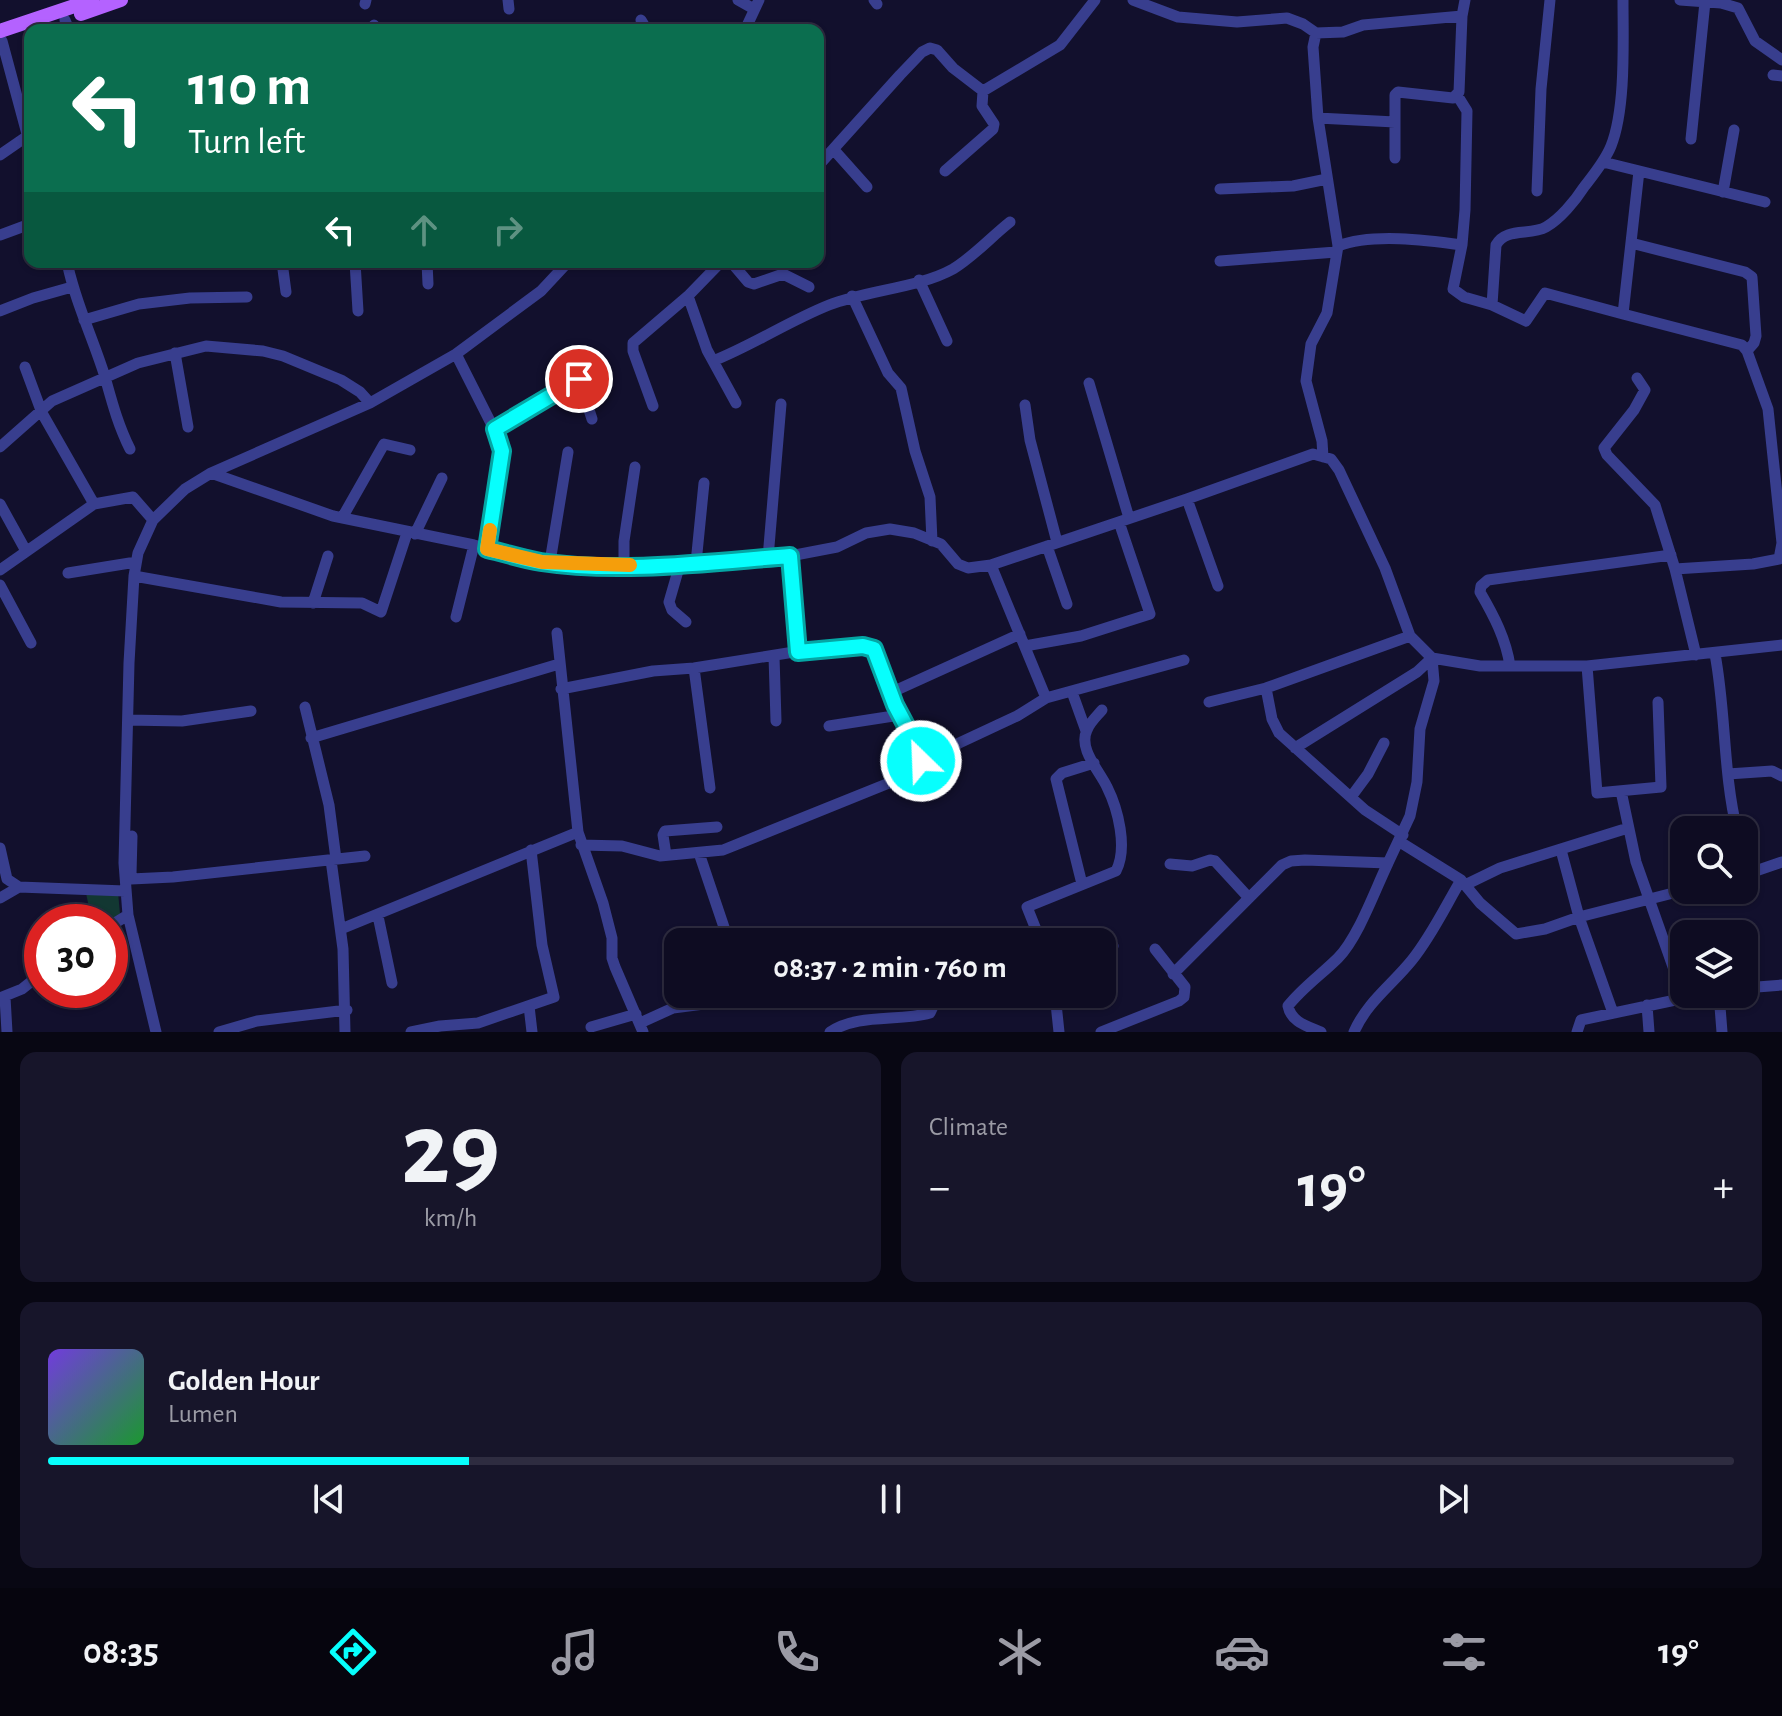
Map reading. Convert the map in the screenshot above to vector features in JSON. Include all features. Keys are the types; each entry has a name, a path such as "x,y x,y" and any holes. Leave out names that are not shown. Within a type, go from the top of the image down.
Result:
{"main road":[{"path":"35,24 92,0"},
{"path":"69,24 121,0"},
{"path":"1,38 24,28"},
{"path":"1,38 24,33"}],"street":[{"path":"738,0 756,4 748,24"},
{"path":"983,91 1060,45 1095,0"},
{"path":"1133,0 1178,17 1237,22 1287,18 1316,33 1343,32 1363,25 1462,16"},
{"path":"1465,0 1457,95 1467,111 1465,210 1453,289 1464,297 1492,305 1526,321 1545,293 1733,342 1747,351 1768,409 1782,552 1779,559 1753,564 1675,569"},
{"path":"1537,191 1541,89 1550,0"},
{"path":"1492,305 1496,245 1500,239 1506,235 1545,228 1578,196 1612,146 1618,120 1623,60 1623,0"},
{"path":"1680,0 1721,3 1738,8 1755,41 1782,60"},
{"path":"1691,139 1705,2"},
{"path":"1316,33 1313,47 1318,118 1337,249 1327,313 1311,344 1306,381 1322,441 1323,457"},
{"path":"1,38 24,126"},
{"path":"824,160 900,75 930,48 937,50 953,68 983,91"},
{"path":"945,171 993,129 994,124 982,106 983,91"},
{"path":"1395,158 1398,92 1453,98 1457,95"},
{"path":"1318,118 1395,122"},
{"path":"1723,192 1734,130"},
{"path":"0,155 24,143"},
{"path":"834,150 867,187"},
{"path":"1603,162 1765,202"},
{"path":"1623,314 1639,171"},
{"path":"1220,189 1293,186 1327,179"},
{"path":"713,361 803,315 852,296 955,268 1010,222"},
{"path":"0,235 24,226"},
{"path":"1220,261 1337,249 1348,242 1394,239 1462,245"},
{"path":"1631,243 1745,272 1752,277 1756,336 1747,351"},
{"path":"68,268 110,402 130,449"},
{"path":"283,268 286,292"},
{"path":"355,268 358,311"},
{"path":"427,268 428,284"},
{"path":"127,904 128,720 134,576 136,562 153,520 185,489 211,473 370,403 456,354 541,291 562,268"},
{"path":"653,406 633,351 633,343 715,268"},
{"path":"736,268 748,282 754,284 783,274 809,287"},
{"path":"919,280 947,341"},
{"path":"0,311 72,287"},
{"path":"688,296 713,361 736,403"},
{"path":"852,296 888,373 901,388 915,451 930,497 932,541"},
{"path":"84,320 139,304 190,298 247,297"},
{"path":"0,447 52,401 138,363 206,346 283,356 341,380 360,392 370,403"},
{"path":"175,353 188,427"},
{"path":"456,354 495,429 502,451 487,549"},
{"path":"25,367 42,413 94,504"},
{"path":"495,429 584,376 592,419"},
{"path":"1637,378 1645,390 1634,410 1604,448 1607,455 1655,505 1675,569 1696,655"},
{"path":"1025,646 1081,636 1150,614 1089,383"},
{"path":"768,558 781,404"},
{"path":"1025,405 1067,604"},
{"path":"342,518 384,444 410,450"},
{"path":"550,562 568,452"},
{"path":"211,473 342,518 550,562 624,566 790,556 837,547 866,533 890,529 914,533 941,544 958,564 968,568 991,565 1313,454 1331,459 1339,470 1385,568 1410,636 1432,658 1480,666 1587,666 1782,645"},
{"path":"624,566 624,541 635,467"},
{"path":"134,576 281,602 362,603 381,612 411,533 442,478"},
{"path":"696,563 704,483"},
{"path":"0,570 94,504 133,497 153,520"},
{"path":"1187,499 1218,586"},
{"path":"0,504 26,551"},
{"path":"456,617 474,545"},
{"path":"1510,666 1509,652 1480,592 1481,586 1488,580 1671,555"},
{"path":"313,603 328,556"},
{"path":"790,556 798,652"},
{"path":"68,573 136,562"},
{"path":"680,564 669,602 672,610 686,622"},
{"path":"991,565 1046,698"},
{"path":"0,585 31,643"},
{"path":"557,633 580,838 609,927 615,967 640,1023"},
{"path":"890,693 1020,634"},
{"path":"1209,702 1266,688 1410,636"},
{"path":"561,689 653,671 863,646 874,649 890,693 922,756"},
{"path":"1715,654 1722,688 1728,774 1735,816"},
{"path":"774,656 776,721"},
{"path":"1295,748 1417,672 1432,658"},
{"path":"1321,1032 1296,1020 1288,1006 1337,959 1349,943 1401,839 1410,816 1417,782 1420,729 1434,681 1432,658"},
{"path":"341,929 531,850 580,838 653,855 733,848 894,781 917,765 922,756 957,744 1017,716 1046,698 1148,667 1184,660"},
{"path":"311,738 559,664"},
{"path":"1587,666 1595,790 1599,794 1659,788 1663,785 1658,702"},
{"path":"694,668 710,788"},
{"path":"1266,688 1274,726 1295,748 1401,839 1463,882 1480,903 1516,934 1545,929 1670,894"},
{"path":"1035,928 1027,907 1116,871 1121,861 1116,812 1109,789 1085,747 1086,731 1072,692"},
{"path":"305,707 329,805 347,1010 345,1032"},
{"path":"1086,731 1102,710"},
{"path":"128,720 182,721 251,711"},
{"path":"829,726 900,715"},
{"path":"128,720 133,733 134,758 131,879 134,913 163,1032"},
{"path":"1351,797 1368,774 1384,743"},
{"path":"1082,884 1056,779 1062,773 1094,763"},
{"path":"1728,774 1772,771 1782,776"},
{"path":"1621,791 1648,899 1670,960"},
{"path":"666,855 665,831 717,827"},
{"path":"1354,1032 1376,997 1399,976 1429,936 1463,882 1628,828"},
{"path":"0,848 2,869 7,879 19,887 125,891"},
{"path":"411,1032 478,1023 554,997 542,945 531,850"},
{"path":"1561,850 1579,917 1613,1013"},
{"path":"699,853 724,928"},
{"path":"131,879 365,856"},
{"path":"1170,864 1192,866 1215,861 1249,898"},
{"path":"1173,974 1282,865 1291,861 1388,863"},
{"path":"1758,871 1782,862"},
{"path":"0,898 19,887"},
{"path":"128,915 156,1032"},
{"path":"378,916 392,983"},
{"path":"1101,1032 1179,1001 1186,991 1155,949"},
{"path":"1758,987 1782,985"},
{"path":"7,1032 3,997 24,987"},
{"path":"1577,1032 1581,1020 1670,1001"},
{"path":"1647,1005 1649,1032"},
{"path":"529,1006 532,1032"},
{"path":"591,1027 640,1023 673,1008"},
{"path":"830,1032 858,1022 930,1013 932,1008"},
{"path":"1056,1008 1059,1032"},
{"path":"1720,1008 1722,1032"},
{"path":"219,1032 257,1021 347,1010"}],"green space":[{"path":"118,892 119,904 88,904 86,893"}],"slow traffic":[{"path":"490,530 487,549 542,562 630,565"}],"route":[{"path":"579,379 495,429 502,451 487,549 542,562 616,566 790,556 798,652 863,646 874,649 895,705 922,756 921,761"}]}
